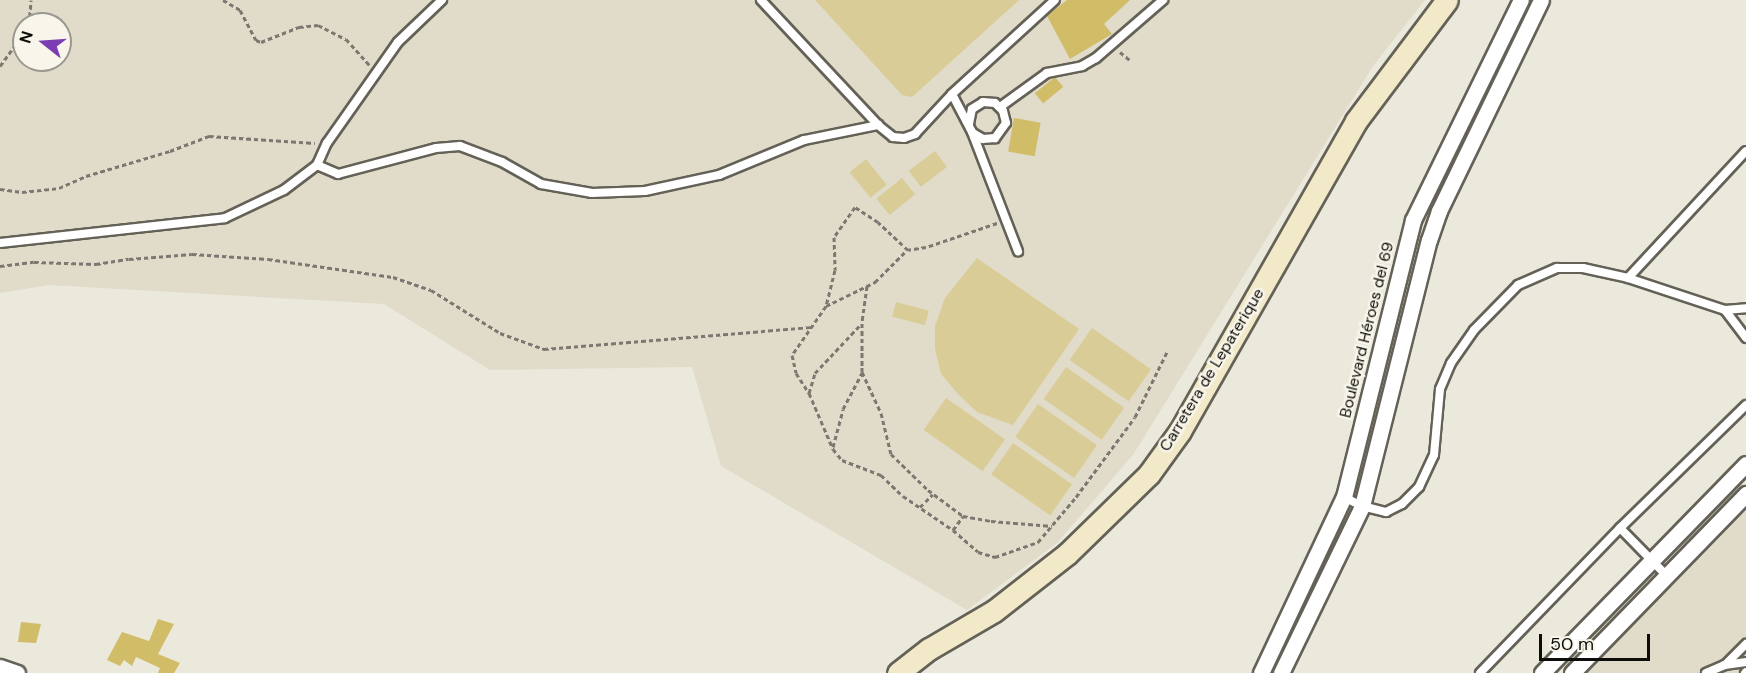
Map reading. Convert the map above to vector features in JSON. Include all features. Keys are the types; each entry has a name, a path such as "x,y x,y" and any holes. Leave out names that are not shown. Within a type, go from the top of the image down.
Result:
{"main road":[{"name":"Carretera de Lepaterique","path":"898,673 929,650 994,611 1067,554 1149,474 1180,430 1356,121 1447,0"},
{"name":"Carretera de Lepaterique","path":"1327,174 1462,0"}],"street":[{"name":"Boulevard Héroes del 69","path":"1261,673 1344,497 1413,220 1521,0"},
{"path":"1281,673 1362,506 1429,240 1439,211 1541,0"},
{"path":"1542,673 1746,464"},
{"path":"1572,673 1746,494"},
{"path":"0,667 17,673"}],"lane":[{"path":"0,243 225,218 284,190 317,165 327,143 398,42 441,0"},
{"path":"761,0 878,125 893,137 904,138 915,134 952,94 1054,0"},
{"path":"1000,107 1047,73 1082,66 1096,58 1163,0"},
{"path":"952,94 971,130 1018,251"},
{"path":"989,102 1000,107 1005,117 1000,134 995,138 983,139 971,130 969,114 977,105 989,102"},
{"path":"317,165 338,174 436,148 460,146 502,162 541,184 592,193 645,191 719,175 804,140 878,125"},
{"path":"1628,278 1746,151"},
{"path":"1344,497 1362,506 1386,512 1402,504 1419,487 1434,454 1440,389 1451,363 1474,330 1518,285 1557,268 1583,268 1628,278 1725,310 1746,308"},
{"path":"1725,310 1746,338"},
{"path":"1480,673 1620,528 1746,405"},
{"path":"1620,528 1666,575"},
{"path":"1725,665 1746,645"},
{"path":"1706,673 1725,665 1746,662"}],"path":[{"path":"223,0 240,10 256,40 261,42 299,27 318,25 346,39 377,74"},
{"path":"0,66 12,50"},
{"path":"0,189 22,192 59,188 86,176 170,151 209,136 327,143"},
{"path":"908,250 878,222 855,207 834,237 835,270 826,306 792,355 796,373 809,393 833,449 842,460 881,475 978,552 995,557 1038,542 1076,497 1136,417 1168,350"},
{"path":"826,306 875,282 908,250 926,247 1005,220"},
{"path":"0,266 34,262 96,264 192,254 268,259 393,277 431,290 500,333 544,349 810,327"},
{"path":"867,286 862,323 862,372 881,413 891,454 933,494 963,516 991,521 1052,526"},
{"path":"809,393 815,373 862,323"},
{"path":"833,449 843,409 862,372"},
{"path":"920,507 933,494"},
{"path":"953,530 963,516"}],"shaded area":[{"path":"0,0 1425,0 1373,66 1133,455 1057,543 967,610 721,466 692,367 490,370 384,304 49,285 0,293"},
{"path":"815,0 1019,0 912,97 902,95"},
{"path":"935,151 947,167 921,187 909,171"},
{"path":"866,159 887,185 870,198 850,172"},
{"path":"902,178 915,194 890,215 876,199"},
{"path":"977,258 1079,329 1013,425 977,412 959,395 941,374 935,349 935,326 945,298"},
{"path":"896,302 929,311 925,325 892,316"},
{"path":"1092,328 1151,369 1129,401 1070,360"},
{"path":"1066,367 1124,408 1102,440 1044,399"},
{"path":"946,398 1005,439 983,471 924,430"},
{"path":"1038,404 1097,445 1074,478 1015,437"},
{"path":"1013,443 1072,484 1050,515 991,474"},
{"path":"1746,511 1746,673 1587,673 1635,624"}],"building":[{"path":"1067,0 1130,0 1104,24 1112,34 1070,59 1047,16"},
{"path":"1055,77 1063,87 1043,103 1035,93"},
{"path":"1014,118 1041,123 1035,156 1008,151"},
{"path":"158,619 174,624 158,654 180,663 174,673 158,673 160,668 136,657 132,666 124,660 120,666 107,660 122,632 149,641"},
{"path":"21,622 41,624 36,643 18,642"}]}
